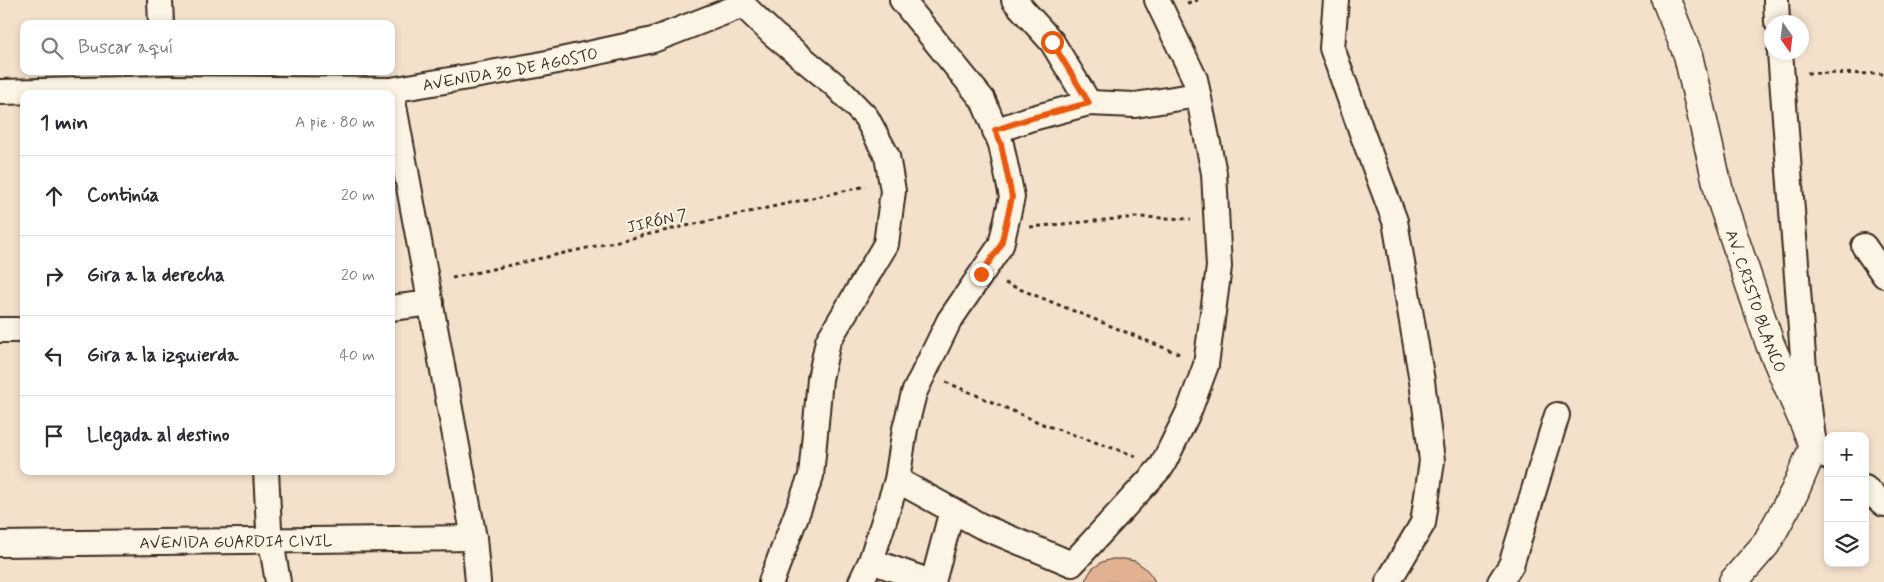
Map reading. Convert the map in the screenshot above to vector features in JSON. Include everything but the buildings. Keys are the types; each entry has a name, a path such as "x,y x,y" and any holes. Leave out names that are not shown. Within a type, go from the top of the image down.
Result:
{"street":[{"path":"160,0 161,20"},
{"path":"861,582 872,561 897,480 905,429 914,393 949,321 1001,245 1012,197 1001,144 983,100 902,0"},
{"path":"1014,0 1052,42 1089,103"},
{"path":"1336,0 1332,48 1395,221 1422,381 1432,461 1423,523 1388,582"},
{"name":"AV. CRISTO BLANCO","path":"1666,0 1688,55 1720,196 1770,344 1821,452"},
{"path":"1776,0 1777,15"},
{"path":"743,2 773,34 835,85 866,117 887,156 893,191 886,244 828,341 820,379 811,476 771,582"},
{"name":"AVENIDA 30 DE AGOSTO","path":"26,90 158,80 391,90 538,65 653,40 743,2"},
{"path":"897,480 981,526 1072,564 1162,466 1188,411 1206,365 1219,267 1214,173 1195,79 1160,3"},
{"path":"1733,582 1766,544 1794,493 1821,452 1804,369 1781,62"},
{"name":"AVENIDA 30 DE AGOSTO","path":"0,92 20,90"},
{"path":"995,130 1089,103 1135,105 1198,95"},
{"path":"395,111 474,538 478,582"},
{"path":"1864,246 1884,275"},
{"path":"395,307 429,294"},
{"path":"0,330 20,330"},
{"path":"1500,582 1511,565 1557,415"},
{"path":"266,475 269,529 278,582"},
{"path":"1869,491 1884,504"},
{"path":"872,561 932,582 952,510"},
{"name":"AVENIDA GUARDIA CIVIL","path":"0,544 474,538"}],"path":[{"path":"1781,62 1884,74"},
{"name":"JIRÓN 7","path":"429,294 891,180"},
{"path":"1004,230 1136,217 1216,220"},
{"path":"981,274 1206,365"},
{"path":"924,373 1045,425 1162,466"}],"route":[{"path":"981,274 1001,245 1012,197 1001,144 995,130 1089,103 1052,42"}]}
